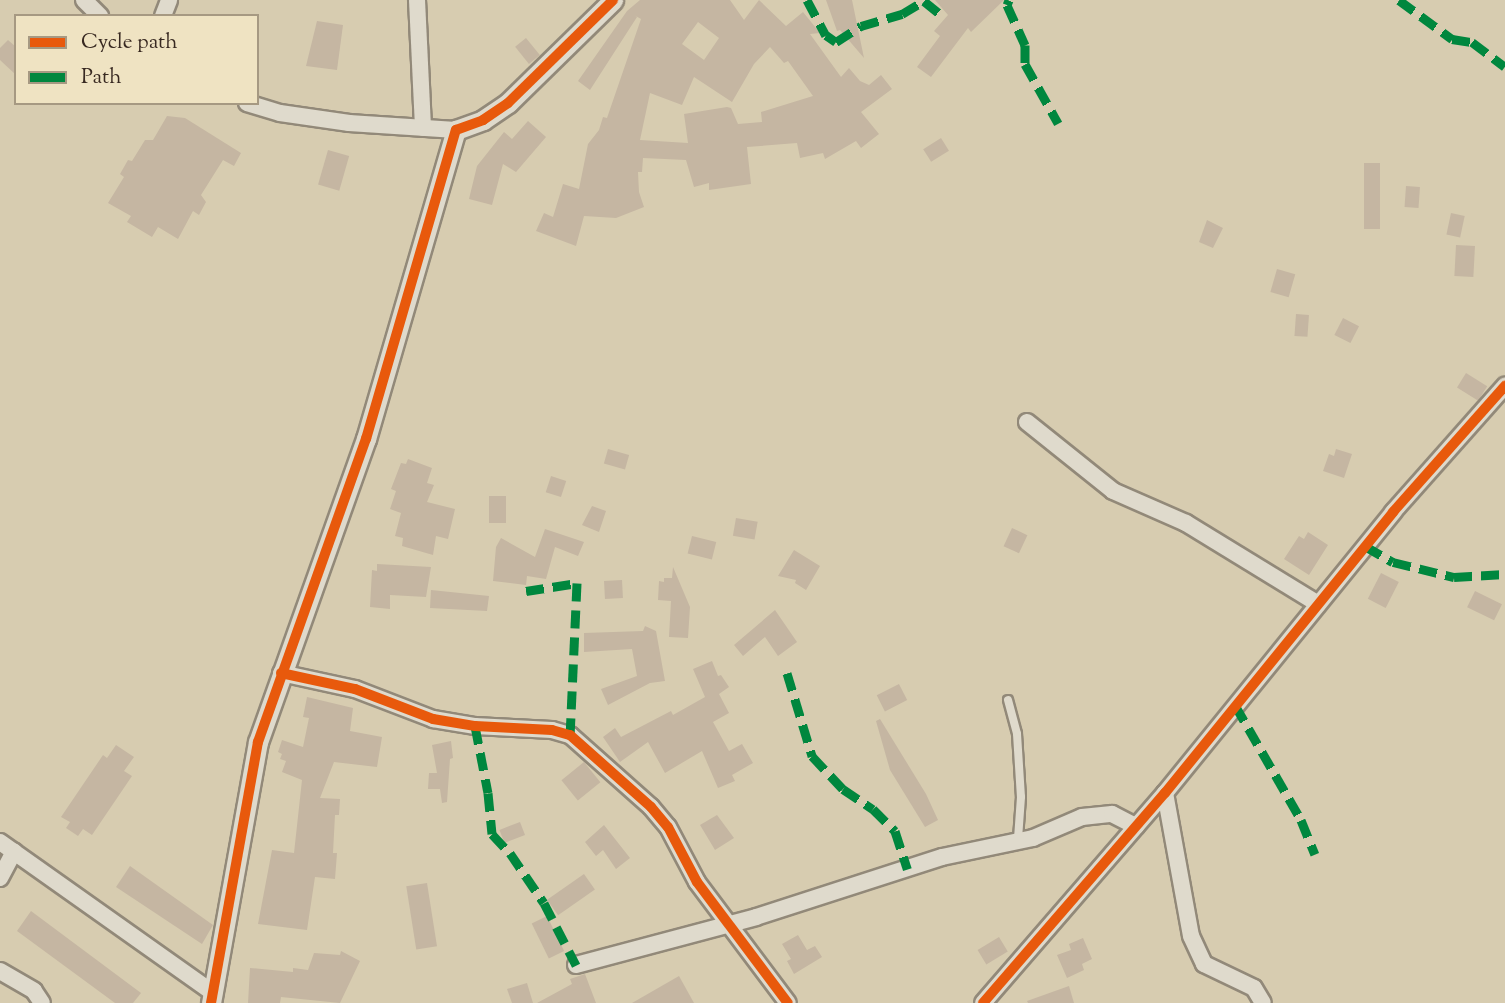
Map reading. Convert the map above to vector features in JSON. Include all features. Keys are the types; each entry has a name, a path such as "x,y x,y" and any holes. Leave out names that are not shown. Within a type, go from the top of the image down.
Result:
{"street":[{"path":"84,0 98,14"},
{"path":"418,0 423,128"},
{"path":"254,105 281,113 349,123 456,130 483,120 508,103 613,0"},
{"path":"0,842 212,998 258,743 366,439 456,130"},
{"path":"983,1003 1166,793 1393,512 1505,386"},
{"path":"1027,422 1113,491 1186,523 1318,604"},
{"path":"281,673 355,689 433,719 475,726 552,730 570,735 659,817 697,882 788,1003"},
{"path":"1166,793 1191,936 1204,964 1254,988 1263,1003"},
{"path":"576,965 727,924 942,857 1048,834 1082,817 1100,814 1122,817 1136,826"},
{"path":"0,878 14,852"},
{"path":"0,971 34,991 42,1003"}],"lane":[{"path":"1008,700 1017,734 1021,797 1018,839"}],"building":[{"path":"640,0 730,0 744,20 759,0 786,26 803,12 820,33 810,34 841,77 849,68 860,81 869,85 881,75 892,89 861,112 879,134 861,148 856,141 825,159 823,153 800,158 797,143 747,147 751,184 709,190 709,183 694,187 686,160 643,158 642,172 638,172 639,192 644,207 616,218 584,216 576,246 536,231 544,213 553,217 563,184 579,189 588,144 599,130 603,117 607,118 641,19 634,15 637,17 590,90 578,81 627,11","holes":["698,22 719,38 704,60 682,44","770,47 784,63 788,61 813,96 761,112 762,122 738,124 731,108 727,107 684,114 688,143 640,140 650,93 682,105 694,77 732,102 754,64"]},
{"path":"826,0 852,0 864,58 840,30 837,31"},
{"path":"935,0 1004,0 971,32 968,28 931,77 917,67 940,36 934,31 948,15"},
{"path":"317,21 343,25 337,70 306,66"},
{"path":"526,38 540,55 529,64 515,47"},
{"path":"8,40 14,45 14,73 0,60 0,48"},
{"path":"167,116 185,118 241,153 234,166 223,160 201,195 206,202 199,215 193,211 178,239 158,227 152,237 127,222 131,216 108,203 124,177 120,174 128,160 132,161 145,140 153,140"},
{"path":"528,121 546,137 516,172 503,164 492,205 469,199 477,166 504,132 512,139"},
{"path":"941,138 949,151 931,162 923,149"},
{"path":"328,150 349,156 339,191 318,185"},
{"path":"1364,163 1380,163 1380,229 1364,229"},
{"path":"1406,186 1420,187 1419,208 1405,207"},
{"path":"1451,213 1465,216 1460,237 1446,235"},
{"path":"1207,220 1223,228 1213,248 1199,242"},
{"path":"1456,245 1475,246 1473,277 1454,276"},
{"path":"1277,269 1295,274 1289,297 1270,292"},
{"path":"1296,314 1309,315 1307,337 1294,336"},
{"path":"1343,318 1359,326 1350,343 1334,335"},
{"path":"1466,373 1487,386 1478,401 1457,387"},
{"path":"608,449 629,455 625,469 604,463"},
{"path":"1336,449 1352,454 1344,478 1323,471 1329,454 1334,456"},
{"path":"408,459 432,468 427,483 434,485 427,502 455,509 448,539 436,536 433,555 402,546 403,538 395,536 401,513 390,509 396,491 391,489 401,463 406,464"},
{"path":"551,476 566,481 561,497 546,492"},
{"path":"489,496 506,496 506,523 489,523"},
{"path":"592,506 606,511 599,532 582,525"},
{"path":"736,518 758,522 755,540 733,536"},
{"path":"1012,528 1027,535 1019,553 1004,546"},
{"path":"545,529 584,542 578,556 555,547 546,579 527,576 526,585 493,581 496,547 501,538 535,557"},
{"path":"1308,532 1328,545 1309,575 1284,559 1299,536 1304,539"},
{"path":"692,536 716,542 712,560 688,553"},
{"path":"794,550 820,566 806,590 795,583 796,580 778,576"},
{"path":"377,564 431,567 426,597 390,595 390,609 370,607 372,570 377,571"},
{"path":"673,567 690,607 688,638 669,637 671,601 658,600 659,581 672,578"},
{"path":"1381,573 1399,582 1386,608 1368,599"},
{"path":"622,580 623,598 605,599 604,581"},
{"path":"431,590 489,596 487,611 430,608"},
{"path":"1475,591 1502,604 1494,620 1467,607"},
{"path":"775,610 797,642 778,656 765,637 743,656 734,645"},
{"path":"645,626 656,631 665,681 650,683 608,705 601,689 637,676 632,649 584,652 584,633 643,631"},
{"path":"712,661 718,676 721,675 729,687 719,694 729,713 713,722 729,751 742,744 753,763 732,775 735,781 718,788 702,751 665,773 648,742 620,762 603,737 615,728 621,737 671,711 673,715 705,697 693,669"},
{"path":"899,684 907,700 885,711 877,695"},
{"path":"307,697 353,708 350,731 382,737 377,767 334,762 320,798 340,799 339,815 335,815 335,879 315,877 307,930 258,924 272,850 294,853 302,780 282,772 286,761 280,759 282,754 278,752 282,740 303,747 309,718 303,717"},
{"path":"880,719 926,794 938,820 925,827 890,770 876,721"},
{"path":"451,741 453,758 450,759 447,802 442,803 440,789 428,789 429,773 437,773 432,745"},
{"path":"116,745 134,757 124,771 132,776 92,835 83,829 78,836 66,828 70,822 61,817 103,755 107,758"},
{"path":"584,762 600,782 578,800 561,780"},
{"path":"717,815 734,838 715,850 700,825"},
{"path":"520,822 525,835 504,843 499,830"},
{"path":"604,825 630,858 616,869 603,850 596,856 585,842"},
{"path":"130,866 213,925 202,944 116,887"},
{"path":"584,874 595,890 558,915 547,900"},
{"path":"427,883 437,946 416,949 406,886"},
{"path":"31,911 141,993 133,1003 115,1003 17,931"},
{"path":"547,916 564,951 549,959 532,923"},
{"path":"798,935 807,950 815,946 822,957 794,974 787,961 791,959 782,944"},
{"path":"999,937 1008,952 986,964 978,950"},
{"path":"1083,938 1092,959 1082,964 1084,970 1067,978 1057,955 1071,950 1069,944"},
{"path":"341,951 360,961 340,1003 281,997 280,1003 248,1003 250,968 293,972 293,968 308,970 314,953 340,955"},
{"path":"585,974 596,1003 537,1003 572,984 570,979"},
{"path":"679,976 694,1003 632,1003"},
{"path":"527,983 533,1003 512,1003 507,989"},
{"path":"1069,986 1074,1003 1027,1001"}],"marked path":[{"path":"807,0 826,35 836,42 861,26 902,14 924,1 940,14"},
{"path":"1009,0 1007,5 1025,45 1025,64 1058,123"},
{"path":"1399,0 1452,39 1472,42 1505,67"},
{"path":"1365,546 1393,562 1454,577 1505,574"},
{"path":"526,591 577,583 570,735"},
{"path":"787,673 812,756 843,789 873,809 895,831 907,869"},
{"path":"1235,705 1301,820 1315,854"},
{"path":"475,726 488,793 492,834 510,853 544,903 576,965"}],"cycle path":[{"path":"211,1003 258,742 366,439 456,130 483,120 508,103 613,0"},
{"path":"983,1003 1165,793 1393,512 1505,386"},
{"path":"281,673 355,689 433,719 475,726 552,730 570,735 651,807 668,827 697,882 788,1003"}]}
